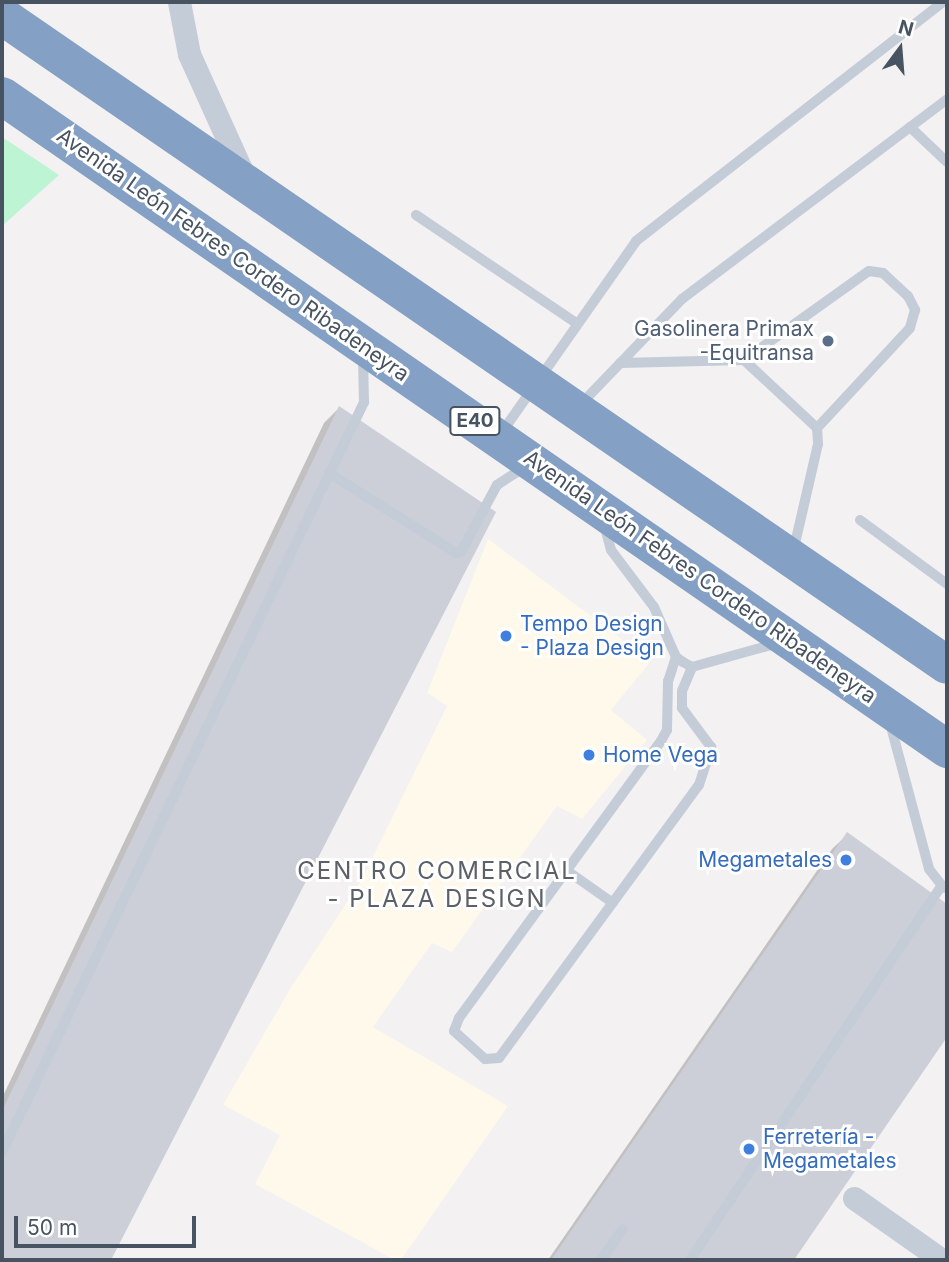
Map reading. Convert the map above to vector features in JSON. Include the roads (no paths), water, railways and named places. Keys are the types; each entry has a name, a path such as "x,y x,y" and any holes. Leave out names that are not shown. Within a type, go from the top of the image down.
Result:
{"highway":[{"path":"2,16 947,665"},
{"name":"Avenida León Febres Cordero Ribadeneyra","path":"2,96 947,749"}],"street":[{"path":"179,2 189,54 249,186"},
{"path":"854,1198 942,1260"}],"lane":[{"path":"499,438 534,381 636,241 674,208 943,2"},
{"path":"576,410 682,299 947,99"},
{"path":"910,127 947,162"},
{"path":"416,215 576,323"},
{"path":"620,363 744,360 869,271 883,272 908,296 915,310 910,328 817,428"},
{"path":"2,1152 364,402 367,379 360,343"},
{"path":"744,360 817,428 818,444 792,558"},
{"path":"329,473 456,553 461,552 503,478 535,463"},
{"path":"599,508 611,550 654,607 676,657 692,667 790,640"},
{"path":"860,520 947,584"},
{"path":"676,657 668,681 668,715 662,741 459,1018 454,1031 485,1059 499,1058 699,785 711,747 685,715 682,691 692,667"},
{"path":"690,1260 944,887 925,858 886,706"},
{"path":"668,715 685,715"},
{"path":"566,870 613,903"},
{"path":"601,1260 623,1229"}],"place":[{"name":"Gasolinera Primax -Equitransa","path":"828,341"},
{"name":"Tempo Design - Plaza Design","path":"506,636"},
{"name":"Home Vega","path":"589,755"},
{"name":"Megametales","path":"846,860"},
{"name":"Ferretería - Megametales","path":"749,1149"}],"district":[{"name":"CENTRO COMERCIAL - PLAZA DESIGN","path":"437,885"}]}
